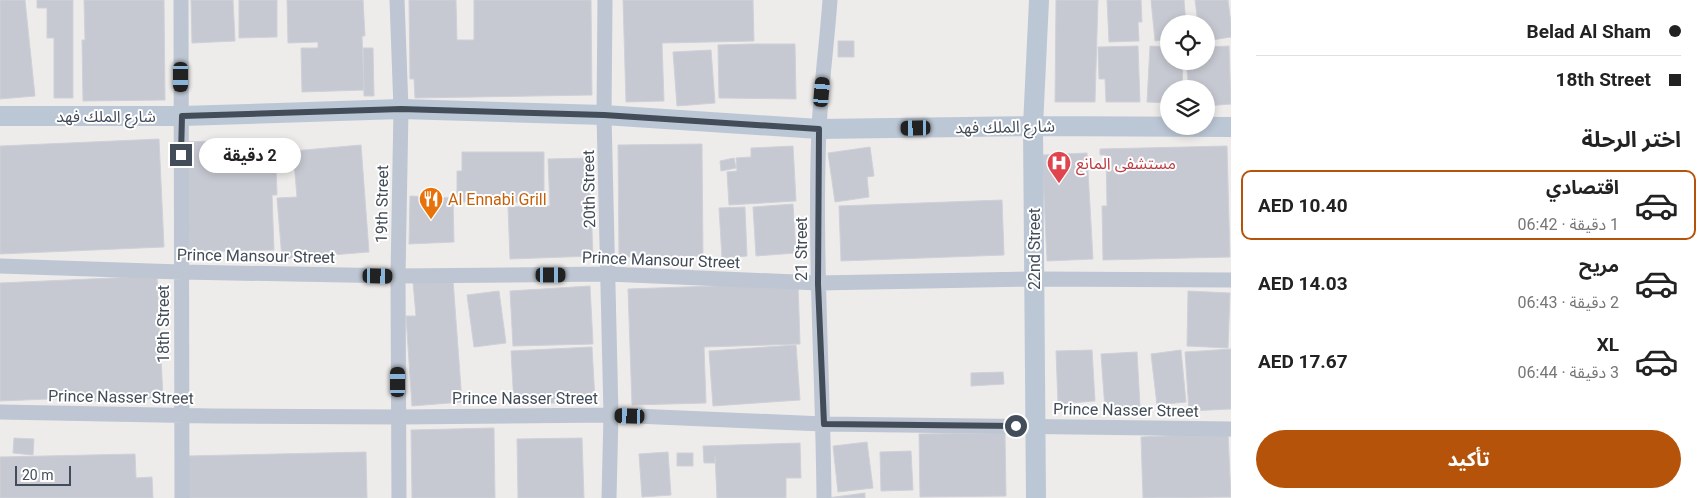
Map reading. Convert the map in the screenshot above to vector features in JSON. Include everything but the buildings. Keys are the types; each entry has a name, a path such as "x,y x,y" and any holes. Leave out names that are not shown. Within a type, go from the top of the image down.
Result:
{"street":[{"name":"18th Street","path":"181,0 182,498"},
{"name":"19th Street","path":"397,0 401,109 398,276 398,498"},
{"name":"20th Street","path":"605,0 604,115 611,415 608,498"},
{"name":"21 Street","path":"824,498 824,424 818,284 819,129 830,0"},
{"name":"22nd Street","path":"1036,498 1033,126 1039,0"},
{"name":"شارع الملك فهد","path":"0,116 182,116 401,109 604,115 819,129 1231,126"},
{"name":"Prince Mansour Street","path":"0,266 398,276 608,274 818,284 1034,279 1231,280"},
{"name":"Prince Nasser Street","path":"0,412 181,416 398,417 611,415 824,424 1231,429"}],"place":[{"name":"مستشفى المانع","path":"1059,184"},
{"name":"Al Ennabi Grill","path":"431,220"}],"route":[{"path":"181,155 182,116 401,109 604,115 819,129 818,284 824,424 1016,426"}]}
